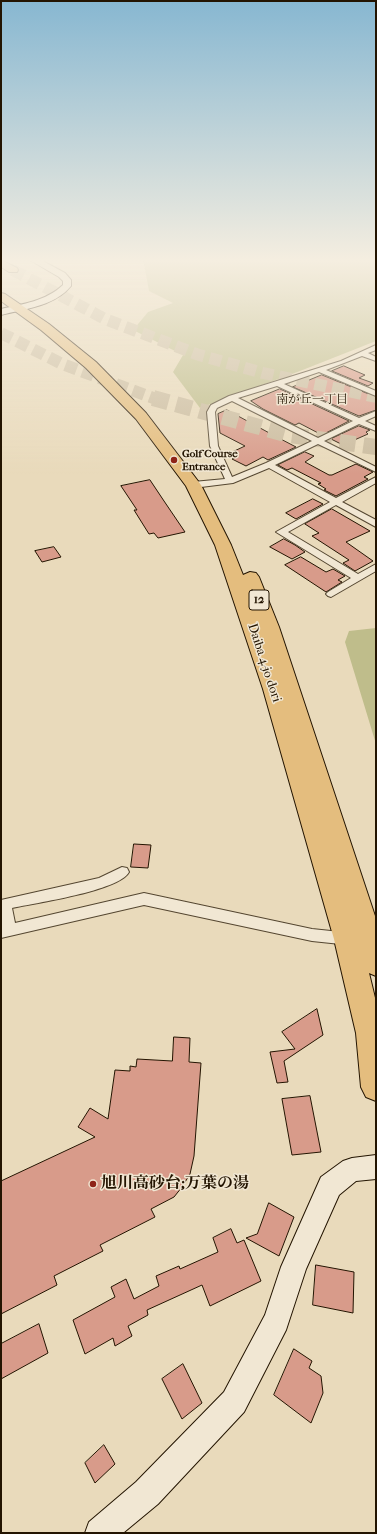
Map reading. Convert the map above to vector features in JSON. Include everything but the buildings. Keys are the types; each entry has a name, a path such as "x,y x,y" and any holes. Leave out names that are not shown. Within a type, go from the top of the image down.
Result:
{"highway":[{"name":"Daiba 4-jo dori","path":"56,331 101,362 125,385 170,435 199,485 236,542 270,627 358,938 376,1087"},
{"name":"Daiba 4-jo dori","path":"358,938 376,964"}],"street":[{"path":"230,481 214,446 211,412 214,407 232,398 321,370 376,348"},
{"path":"363,354 376,359"},
{"path":"321,370 376,394"},
{"path":"280,384 376,429"},
{"path":"232,398 376,470"},
{"path":"199,485 230,481 269,466 318,440 376,413"},
{"path":"269,466 376,524"},
{"path":"358,578 281,532 376,480"},
{"path":"331,594 376,567"},
{"path":"122,872 102,883 5,904 5,931 144,899 312,935 358,938"},
{"path":"100,1533 147,1493 234,1402 277,1321 294,1267 330,1186 352,1170 376,1166"}],"shaded area":[{"path":"134,331 376,331 376,341 200,408 173,372 183,355"},
{"path":"376,628 376,744 345,642 349,631"}],"tunnel":[{"path":"135,331 199,355 263,373 376,397"},
{"path":"1,333 62,364 154,398"},
{"path":"154,398 289,435 376,447"}],"place":[{"name":"Golf Course Entrance","path":"174,460"},
{"name":"旭川高砂台;万葉の湯","path":"93,1184"}],"district":[{"name":"南が丘一丁目","path":"312,400"}]}
